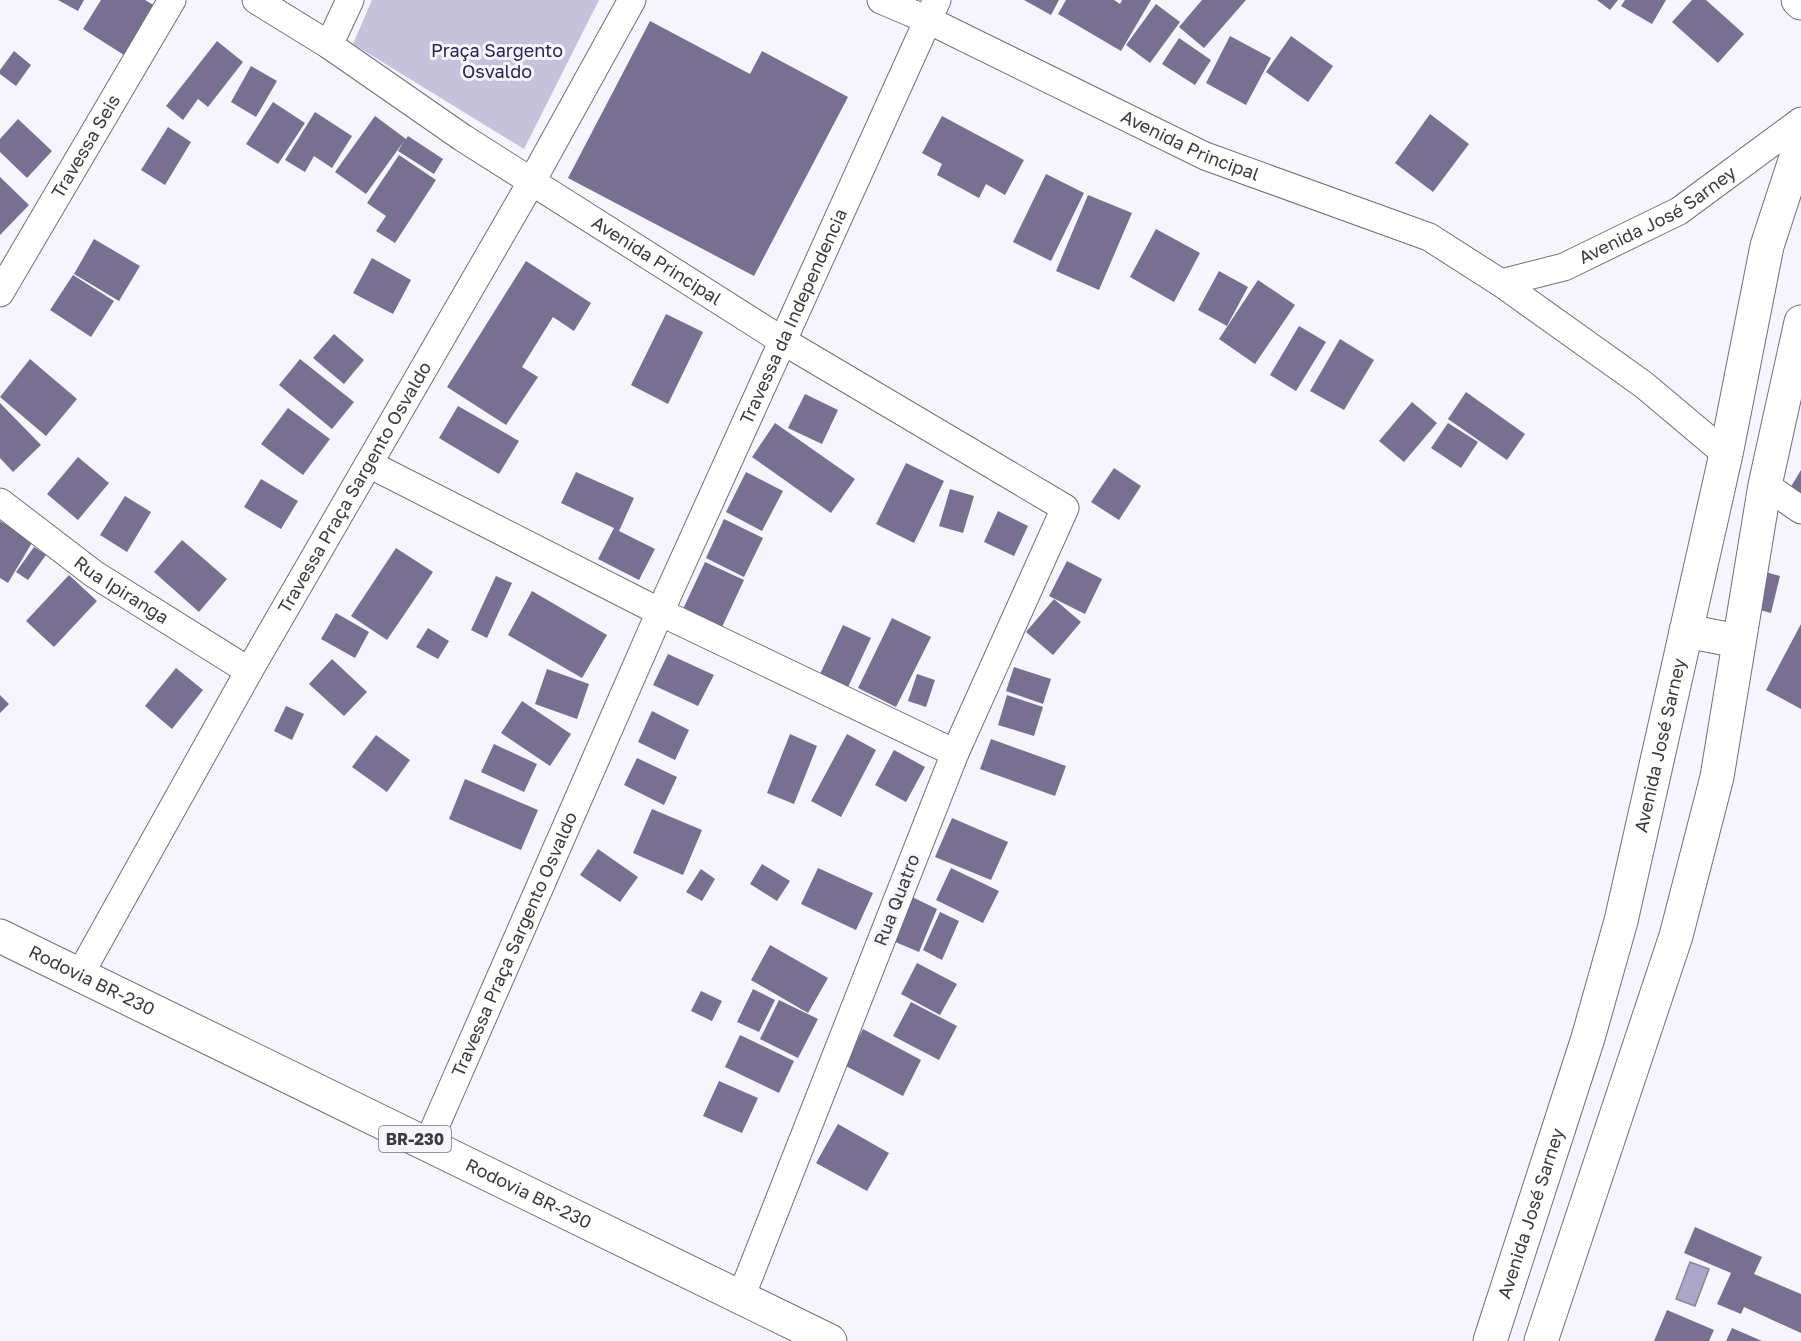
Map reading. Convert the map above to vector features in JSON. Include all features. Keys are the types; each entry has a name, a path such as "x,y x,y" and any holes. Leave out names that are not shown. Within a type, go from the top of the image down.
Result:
{"main road":[{"path":"1798,0 1801,3"},
{"name":"Avenida José Sarney","path":"1491,1341 1588,1038 1615,942 1726,454 1767,246 1801,142"},
{"path":"1541,1341 1676,936 1717,777 1765,485 1801,322"},
{"path":"1686,631 1738,641"},
{"name":"Rodovia BR-230","path":"0,936 830,1341"}],"street":[{"name":"Travessa Seis","path":"0,293 172,0"},
{"name":"Avenida Principal","path":"256,0 329,45 464,138 783,341 1065,507"},
{"path":"329,45 350,0"},
{"name":"Travessa Praça Sargento Osvaldo","path":"79,976 249,671 532,181 632,0"},
{"name":"Avenida Principal","path":"881,0 933,10 1204,156 1429,237 1501,283 1644,385 1726,454"},
{"name":"Travessa da Independencia","path":"660,612 933,10"},
{"name":"Avenida José Sarney","path":"1501,283 1564,267 1679,210 1801,121"},
{"path":"369,464 660,612 955,753"},
{"path":"1765,485 1801,510"},
{"name":"Rua Ipiranga","path":"0,502 94,574 249,671"},
{"name":"Rua Quatro","path":"741,1297 955,753 1065,507"},
{"name":"Travessa Praça Sargento Osvaldo","path":"427,1145 660,612"}],"green space":[{"name":"Praça Sargento Osvaldo","path":"372,0 599,0 524,149 353,44"}],"shaded area":[{"path":"1690,1262 1709,1269 1695,1306 1676,1299"}],"building":[{"path":"58,0 84,0 78,11"},
{"path":"101,0 145,0 155,6 124,55 83,29"},
{"path":"1024,0 1059,0 1051,15"},
{"path":"1066,0 1114,0 1120,4 1122,0 1151,0 1121,51 1058,14"},
{"path":"1202,0 1246,0 1204,48 1179,27"},
{"path":"1597,0 1618,0 1610,10"},
{"path":"1625,0 1666,0 1652,24 1621,6"},
{"path":"1692,0 1706,0 1744,34 1718,63 1672,22"},
{"path":"1156,4 1180,22 1150,63 1126,45"},
{"path":"650,21 750,74 762,51 848,97 754,276 568,178"},
{"path":"1230,36 1271,58 1246,105 1206,83"},
{"path":"1291,36 1333,66 1308,102 1266,72"},
{"path":"1179,38 1211,60 1195,85 1162,64"},
{"path":"217,41 243,62 208,107 198,99 183,120 166,106"},
{"path":"14,51 31,65 16,86 0,74 0,70"},
{"path":"251,66 277,81 256,117 231,102"},
{"path":"273,102 305,123 278,164 246,144"},
{"path":"315,112 352,136 332,168 314,156 305,172 285,160"},
{"path":"1430,114 1469,144 1433,192 1395,163"},
{"path":"375,116 406,139 408,136 443,159 434,174 398,151 404,141 366,194 335,172"},
{"path":"942,116 1024,160 1005,195 986,184 979,198 937,175 942,164 922,153"},
{"path":"18,119 52,151 27,178 0,152 0,139"},
{"path":"168,127 191,142 165,185 141,170"},
{"path":"399,155 436,180 395,243 376,231 386,216 367,203"},
{"path":"1046,174 1084,193 1051,261 1013,242"},
{"path":"0,177 29,205 0,235"},
{"path":"1088,195 1132,213 1099,290 1056,271"},
{"path":"1156,229 1200,253 1174,302 1130,277"},
{"path":"94,239 140,266 119,301 74,274"},
{"path":"372,258 411,280 393,314 353,293"},
{"path":"526,261 591,303 574,331 553,317 522,367 538,377 506,425 447,387"},
{"path":"1219,271 1248,287 1227,326 1198,310"},
{"path":"73,275 114,301 91,337 50,310"},
{"path":"1258,280 1295,305 1255,364 1219,339"},
{"path":"666,314 703,332 668,404 631,385"},
{"path":"1299,326 1326,342 1296,391 1270,375"},
{"path":"334,334 364,360 344,384 313,358"},
{"path":"1340,339 1374,360 1344,410 1310,391"},
{"path":"30,359 77,399 46,436 0,397"},
{"path":"300,359 354,402 332,429 279,385"},
{"path":"1466,392 1525,434 1507,460 1448,419"},
{"path":"805,394 838,410 822,444 788,428"},
{"path":"1412,402 1437,423 1404,462 1379,441"},
{"path":"0,403 41,445 13,472 0,458"},
{"path":"458,406 519,441 499,474 439,438"},
{"path":"288,408 330,439 303,475 261,444"},
{"path":"775,423 855,479 831,513 752,457"},
{"path":"1448,423 1478,442 1461,468 1431,448"},
{"path":"78,457 109,483 78,520 47,494"},
{"path":"906,463 944,481 914,543 876,524"},
{"path":"1114,468 1141,486 1119,520 1091,502"},
{"path":"1801,470 1801,501 1787,493"},
{"path":"576,472 634,498 619,531 655,549 639,580 598,559 614,528 561,503"},
{"path":"746,472 783,491 762,531 726,512"},
{"path":"261,479 298,501 281,529 244,507"},
{"path":"950,489 974,496 963,533 939,526"},
{"path":"125,496 151,512 127,552 100,535"},
{"path":"998,511 1028,526 1014,556 984,542"},
{"path":"724,519 763,538 744,577 706,558"},
{"path":"0,521 33,541 8,583 0,578"},
{"path":"182,540 227,579 199,612 154,572"},
{"path":"34,547 46,555 28,580 16,572"},
{"path":"396,548 433,572 387,640 351,616"},
{"path":"1067,561 1102,579 1085,614 1049,596"},
{"path":"705,562 744,580 722,627 683,609"},
{"path":"1762,571 1780,576 1771,613 1753,608"},
{"path":"69,575 97,601 54,647 26,621"},
{"path":"496,576 512,583 487,638 471,630"},
{"path":"532,591 607,635 582,678 508,635"},
{"path":"1054,599 1081,622 1053,655 1026,632"},
{"path":"336,613 369,632 355,658 321,639"},
{"path":"892,618 931,637 896,707 858,688"},
{"path":"1801,624 1801,709 1766,690"},
{"path":"843,625 871,638 848,687 820,674"},
{"path":"428,628 449,641 438,659 416,647"},
{"path":"668,654 714,675 698,706 653,685"},
{"path":"332,659 367,692 344,716 309,684"},
{"path":"1014,667 1051,679 1043,704 1006,691"},
{"path":"176,668 203,690 172,729 145,706"},
{"path":"547,669 589,684 577,719 535,704"},
{"path":"917,674 935,680 926,707 908,701"},
{"path":"0,695 9,704 0,713"},
{"path":"1007,695 1043,707 1034,736 998,725"},
{"path":"522,701 571,734 550,766 501,733"},
{"path":"286,706 304,714 292,740 274,731"},
{"path":"652,711 689,730 675,760 638,742"},
{"path":"790,734 817,746 794,804 767,793"},
{"path":"847,734 876,750 841,817 811,801"},
{"path":"376,735 410,760 387,792 352,767"},
{"path":"991,739 1066,766 1055,796 980,769"},
{"path":"494,744 537,764 524,792 481,772"},
{"path":"894,750 925,767 906,802 875,785"},
{"path":"637,758 677,777 664,805 624,785"},
{"path":"465,779 538,810 521,850 449,819"},
{"path":"652,809 702,830 683,875 633,853"},
{"path":"952,818 1008,842 991,880 935,857"},
{"path":"598,849 638,877 620,902 580,875"},
{"path":"762,864 790,881 777,901 750,884"},
{"path":"818,868 873,893 856,930 801,904"},
{"path":"951,868 999,891 983,923 936,900"},
{"path":"701,869 715,879 702,901 686,892"},
{"path":"912,897 937,909 919,952 893,941"},
{"path":"940,912 959,921 942,960 923,950"},
{"path":"770,945 828,978 808,1013 751,980"},
{"path":"917,963 957,984 940,1015 901,994"},
{"path":"753,989 775,1000 759,1032 737,1022"},
{"path":"701,991 722,1001 712,1021 691,1011"},
{"path":"779,1000 818,1019 798,1058 760,1039"},
{"path":"911,1002 957,1026 939,1060 893,1036"},
{"path":"863,1029 921,1060 903,1096 844,1065"},
{"path":"740,1035 794,1061 779,1093 725,1067"},
{"path":"719,1081 758,1098 742,1133 703,1116"},
{"path":"838,1124 889,1153 867,1191 816,1163"},
{"path":"1695,1227 1762,1257 1754,1274 1801,1294 1801,1333 1744,1307 1741,1314 1717,1304 1731,1273 1684,1253"},
{"path":"1667,1310 1714,1330 1709,1341 1654,1341"},
{"path":"1732,1328 1762,1341 1726,1341"}]}
